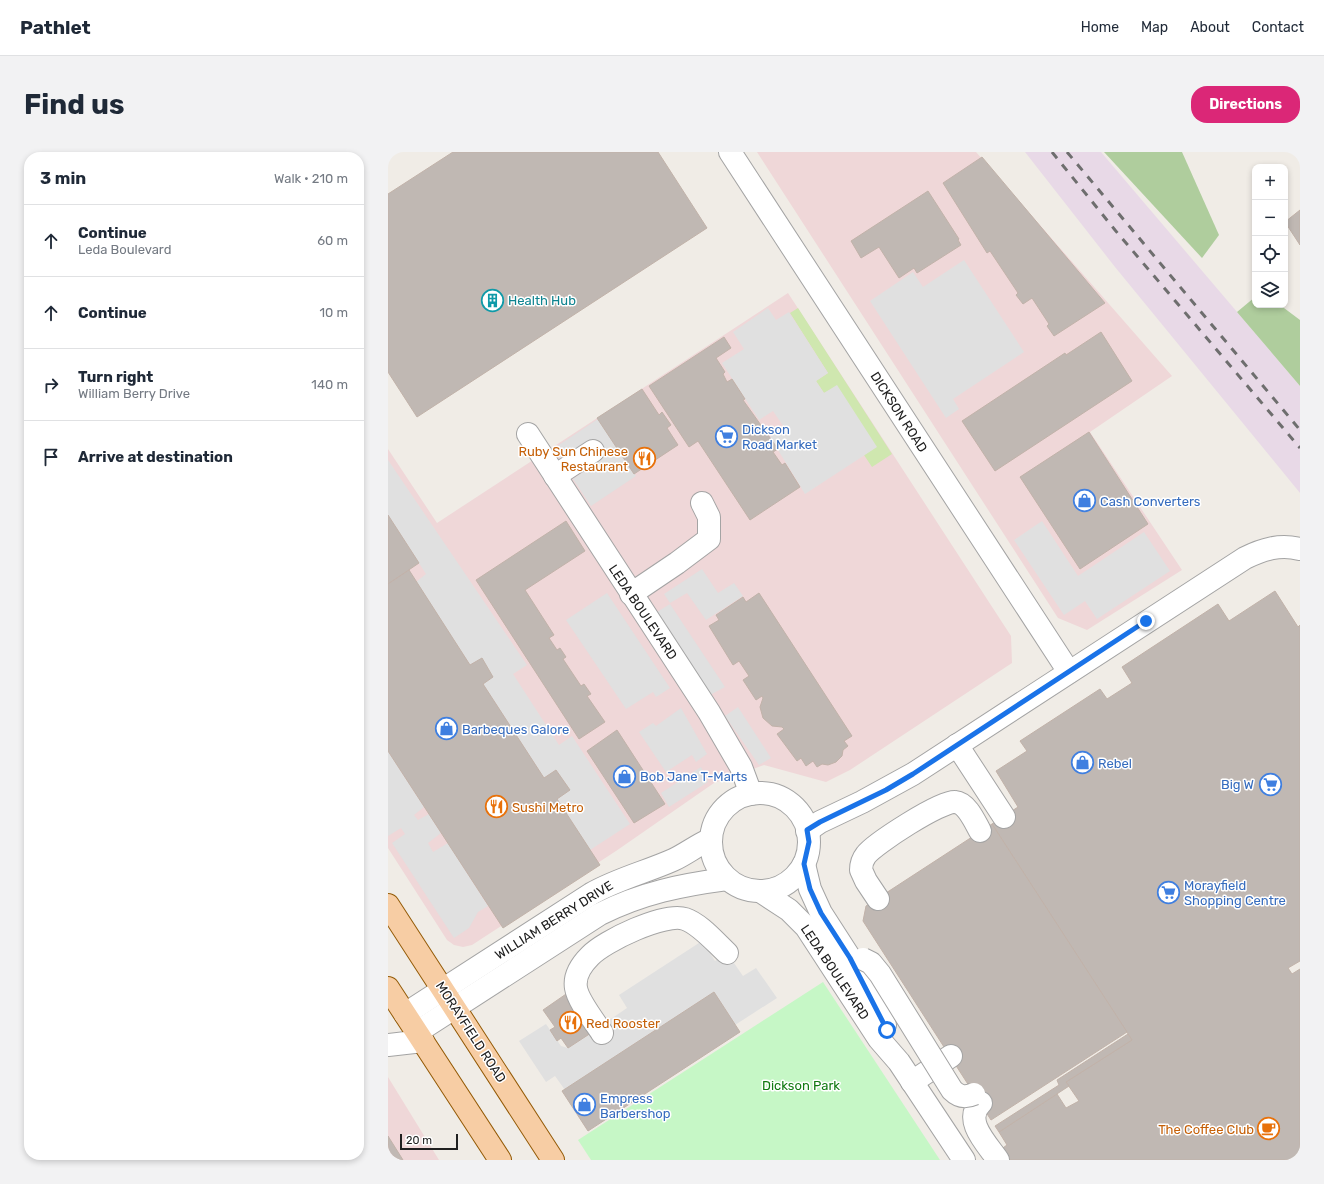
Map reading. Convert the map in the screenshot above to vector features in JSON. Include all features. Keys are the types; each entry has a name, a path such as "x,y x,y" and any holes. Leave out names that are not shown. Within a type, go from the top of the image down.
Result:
{"main road":[{"name":"MORAYFIELD ROAD","path":"388,905 553,1160"},
{"path":"388,988 500,1160"}],"street":[{"name":"DICKSON ROAD","path":"730,152 1069,672"},
{"name":"LEDA BOULEVARD","path":"528,434 696,692 744,772 751,794"},
{"path":"555,476 593,451"},
{"path":"631,594 709,539 709,517 702,503"},
{"path":"807,830 820,822 886,790 1245,558 1263,550 1280,546 1300,549"},
{"path":"957,745 1004,817"},
{"path":"751,794 766,794 780,797 792,805 802,817 807,830 808,848 804,864 796,875 786,884 774,889 760,891 737,886 727,879 717,868 712,854 710,839 714,823 723,810 735,800 751,794"},
{"path":"878,899 863,875 861,866 866,855 884,840 936,807 948,802 955,802 964,806 980,832"},
{"name":"WILLIAM BERRY DRIVE","path":"405,1014 597,891 631,875 672,860 698,844 710,839"},
{"name":"LEDA BOULEVARD","path":"804,864 810,889 828,926 856,959 887,1030 899,1062"},
{"name":"WILLIAM BERRY DRIVE","path":"420,1037 455,1008 600,914 614,907 660,890 727,879"},
{"name":"LEDA BOULEVARD","path":"760,891 798,918 879,1039 899,1062 964,1160"},
{"path":"602,1033 576,989 576,979 581,968 590,956 602,946 649,925 668,918 677,917 692,922 727,953"},
{"path":"821,951 828,926"},
{"path":"856,959 871,963 880,974 952,1090 959,1096 977,1098 974,1111 974,1122 998,1160"},
{"path":"388,1046 420,1037"},
{"path":"912,1082 951,1056"}],"shaded area":[{"path":"757,152 976,152 1172,376 1090,432 1182,570 1087,630 1058,618"},
{"path":"1025,152 1101,152 1300,386 1300,493 1115,267"},
{"path":"964,260 1024,352 953,399 959,409 946,418 870,301 913,272 923,287"},
{"path":"788,293 1011,636 1012,663 850,770 826,782 764,765 714,783 616,851 472,945 463,947 454,945 447,940 388,848 388,449 437,523"},
{"path":"768,308 776,320 789,312 828,373 816,381 824,393 837,385 877,447 805,494 770,437 784,427 773,411 759,420 722,363 744,349 733,332"},
{"path":"598,419 636,476 591,506 573,479 586,470 573,451 560,459 553,449"},
{"path":"388,460 527,665 513,674 559,745 572,736 630,824 590,850 557,799 570,790 556,770 544,778 483,684 482,658 470,665 416,582 426,574 388,515"},
{"path":"1042,521 1078,576 1144,532 1170,571 1097,619 1085,601 1064,615 1014,540"},
{"path":"702,569 718,593 734,583 743,596 706,620 687,593 670,603 664,594"},
{"path":"607,593 670,688 656,697 653,692 626,709 566,620"},
{"path":"670,604 725,687 710,695 657,612"},
{"path":"738,707 771,758 759,765 725,716"},
{"path":"681,708 707,754 696,762 692,755 666,772 639,732 653,723 656,726"},
{"path":"388,751 424,807 414,815 418,820 429,814 441,833 428,843 433,852 448,843 488,906 478,912 469,928 454,938 392,843 405,834 401,828 388,836"},
{"path":"701,767 708,782 669,807 661,793"},
{"path":"702,941 715,961 727,953 743,976 756,968 777,998 735,1025 565,1090 555,1076 546,1082 519,1041 546,1024 561,1046 568,1048 627,1008 619,995"},
{"path":"388,1077 439,1160 388,1160"}],"green space":[{"path":"1104,152 1182,152 1219,235 1202,258"},
{"path":"1252,300 1252,308 1284,308 1300,320 1300,386 1237,312"},
{"path":"798,308 892,454 872,467 864,455 876,447 837,386 824,393 816,381 828,373 790,313"},
{"name":"Dickson Park","path":"823,982 940,1160 591,1160 578,1140"}],"building":[{"name":"Health Hub","path":"453,152 658,152 707,228 417,417 388,372 388,194"},
{"path":"982,157 1105,303 1054,336 1047,326 1049,324 1032,298 1023,304 1016,295 1018,293 990,251 987,253 943,183"},
{"path":"928,191 959,239 958,240 961,245 917,273 914,268 899,278 879,247 861,258 851,241"},
{"path":"1300,210 1300,245 1288,227 1288,220"},
{"path":"1101,332 1132,381 995,471 962,421 1065,353 1066,355"},
{"path":"724,337 731,348 716,358 725,372 723,374 727,382 732,379 745,399 743,400 778,449 773,452 782,465 785,463 800,487 750,520 698,441 689,447 649,386"},
{"path":"642,389 659,415 662,412 671,425 667,428 678,445 634,474 597,418"},
{"name":"Cash Converters","path":"1089,432 1148,524 1080,569 1020,477"},
{"path":"388,515 419,563 388,584"},
{"path":"566,521 585,551 525,590 554,635 549,638 557,650 560,648 566,657 563,659 581,686 584,684 591,694 587,696 605,722 579,739 476,580"},
{"path":"409,570 470,665 482,658 493,677 483,684 544,778 556,770 570,790 557,799 600,865 503,928 388,751 388,584"},
{"name":"Morayfield Shopping Centre","path":"1275,591 1298,627 1300,625 1300,961 1288,968 1292,974 1300,969 1300,1160 1007,1160 1000,1150 1007,1145 999,1132 1057,1094 1066,1108 1079,1101 1066,1082 1132,1040 992,824 1018,807 996,771 1027,751 1020,741 1100,689 1107,699 1132,683 1122,667 1218,604 1229,621"},
{"path":"759,593 852,736 844,741 848,746 843,750 842,756 836,762 828,765 822,764 817,767 813,761 806,766 801,758 797,761 777,734 784,729 782,727 772,726 763,718 760,707 763,698 762,696 756,700 743,680 749,676 739,661 733,665 709,626 719,620 716,615 743,597 746,602"},
{"path":"617,730 665,804 634,823 587,751"},
{"path":"992,824 1127,1032 991,1120 863,921 866,906"},
{"name":"Red Rooster","path":"569,992 594,1031 568,1048 561,1038 557,1041 550,1030 555,1027 543,1010"},
{"path":"714,992 740,1032 588,1131 562,1091"},
{"path":"1128,1034 1132,1040 1066,1082 1069,1086 999,1132 995,1126 1059,1085 1057,1080"},
{"path":"388,1136 403,1160 388,1160"}],"railway":[{"path":"1052,152 1115,230 1300,448"},
{"path":"1067,152 1300,430"}],"place":[{"name":"Health Hub","path":"492,300"},
{"name":"Dickson Road Market","path":"727,436"},
{"name":"Ruby Sun Chinese Restaurant","path":"644,458"},
{"name":"Cash Converters","path":"1084,501"},
{"name":"Barbeques Galore","path":"446,729"},
{"name":"Rebel","path":"1082,763"},
{"name":"Bob Jane T-Marts","path":"625,776"},
{"name":"Big W","path":"1270,784"},
{"name":"Sushi Metro","path":"497,807"},
{"name":"Morayfield Shopping Centre","path":"1168,892"},
{"name":"Red Rooster","path":"570,1023"},
{"name":"Empress Barbershop","path":"585,1105"},
{"name":"The Coffee Club","path":"1269,1129"}],"route":[{"path":"887,1030 850,958 828,926 810,889 804,864 809,842 807,830 820,822 886,790 913,774 1146,621"}]}
